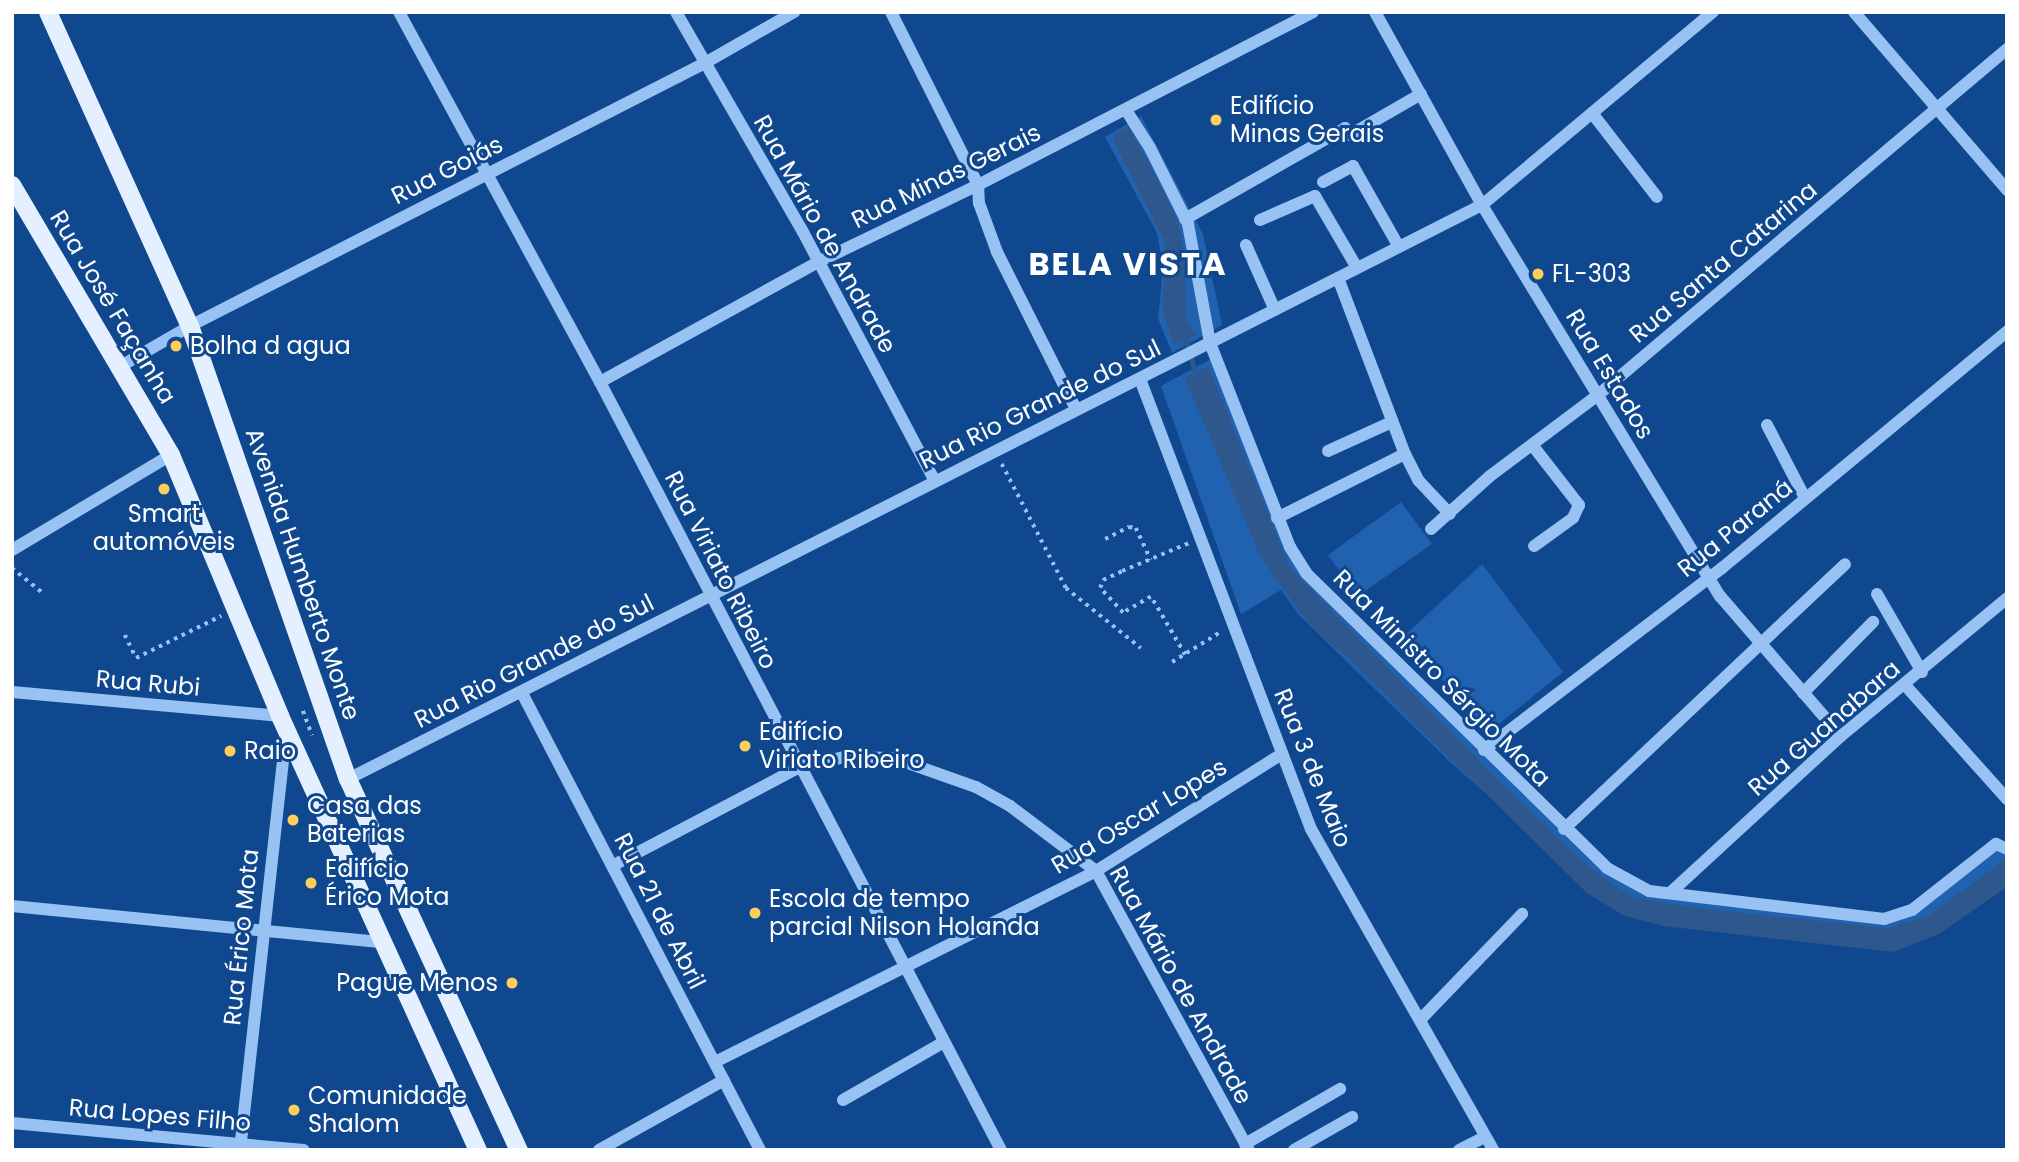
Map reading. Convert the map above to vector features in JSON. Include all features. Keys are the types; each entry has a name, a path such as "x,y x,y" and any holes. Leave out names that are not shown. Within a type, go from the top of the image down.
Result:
{"main road":[{"name":"Avenida Humberto Monte","path":"48,12 190,326 348,779 519,1150"},
{"name":"Rua José Façanha","path":"15,196 121,366 171,455"},
{"path":"171,455 283,722 478,1150"}],"street":[{"name":"Rua Viriato Ribeiro","path":"399,12 600,382 1001,1150"},
{"name":"Rua Mário de Andrade","path":"676,12 818,262 934,479"},
{"name":"Rua Goiás","path":"121,366 190,326 705,63 794,12"},
{"path":"891,12 978,185 979,203 997,252 1076,409"},
{"name":"Rua Minas Gerais","path":"600,382 818,262 978,185 1313,12"},
{"name":"Rua Estados","path":"1375,12 1482,205 1710,577 1759,643 1841,736"},
{"name":"Rua Rio Grande do Sul","path":"348,779 522,693 934,479 1166,366 1482,205 1713,12"},
{"path":"1854,12 2007,190"},
{"name":"Rua Santa Catarina","path":"1431,529 1490,476 1598,395 2007,49"},
{"path":"1185,219 1345,128 1350,135 1421,94"},
{"name":"Rua Ministro Sérgio Mota","path":"1126,110 1150,148 1185,219 1200,272 1209,344 1276,518 1306,573 1564,829 1607,868 1649,891 1884,919 1912,910 2002,847"},
{"path":"1592,113 1657,197"},
{"path":"1323,182 1353,166 1399,247"},
{"path":"1260,220 1315,196 1357,268"},
{"path":"1246,245 1275,310"},
{"path":"1338,278 1405,454 1419,481 1450,514"},
{"name":"Rua Paraná","path":"1484,750 1710,577 2007,331"},
{"name":"Rua 3 de Maio","path":"1140,379 1282,754 1326,859 1421,1019 1493,1150"},
{"path":"1328,451 1392,422"},
{"path":"1767,425 1805,498"},
{"path":"1533,446 1578,505 1573,518 1534,546"},
{"path":"1276,518 1405,454"},
{"path":"12,550 171,455"},
{"path":"1564,829 1845,564"},
{"path":"1877,594 1922,672"},
{"name":"Rua Guanabara","path":"1670,893 1841,736 1922,672 2007,598"},
{"path":"1803,693 1873,622"},
{"path":"1905,685 2007,799"},
{"name":"Rua Rubi","path":"12,692 283,722"},
{"name":"Rua 21 de Abril","path":"522,693 614,865 760,1150"},
{"name":"Rua Érico Mota","path":"241,1147 283,722"},
{"name":"Rua Mário de Andrade","path":"614,865 800,767 867,754 928,769 1010,806 1096,871 1247,1147"},
{"name":"Rua Oscar Lopes","path":"715,1062 1096,871 1282,754"},
{"path":"12,906 382,942"},
{"path":"1421,1019 1522,914"},
{"path":"843,1100 944,1042"},
{"path":"599,1150 724,1080"},
{"path":"1247,1147 1340,1089"},
{"path":"1294,1150 1352,1117"},
{"name":"Rua Lopes Filho","path":"12,1123 241,1147 304,1150"},
{"path":"1459,1150 1486,1137"}],"path":[{"path":"995,449 1066,588 1141,648"},
{"path":"1105,538 1136,528 1151,560"},
{"path":"1185,655 1151,597 1123,613 1100,588 1102,580 1200,537"},
{"path":"12,568 42,592"},
{"path":"125,635 136,658 236,609"},
{"path":"1172,662 1233,625"}],"shaded area":[{"path":"1141,116 1203,234 1222,325 1172,353 1158,319 1163,267 1157,233 1105,137"},
{"path":"1129,127 1174,211 1183,242 1187,323 1196,335 1174,345 1163,312 1165,242 1114,141 1113,135"},
{"path":"1215,357 1290,547 1331,597 1587,850 1659,892 1884,919 1906,912 1998,840 2007,851 2007,880 1926,935 1620,910 1451,763 1299,615 1281,590 1241,614 1161,386"},
{"path":"1208,366 1290,568 1490,772 1582,861 1616,887 1636,898 1689,907 1886,928 1928,916 2007,858 2007,887 1939,934 1893,952 1663,926 1625,916 1588,894 1349,659 1309,625 1260,556 1185,378"},
{"path":"1401,502 1432,544 1358,596 1328,555"},
{"path":"1482,564 1563,672 1488,733 1404,636"}],"waterway":[{"path":"1184,333 1196,377"}],"place":[{"name":"Edifício Minas Gerais","path":"1216,120"},
{"name":"FL-303","path":"1538,274"},
{"name":"Bolha d agua","path":"176,346"},
{"name":"Smart automóveis","path":"164,489"},
{"name":"Edifício Viriato Ribeiro","path":"745,746"},
{"name":"Raio","path":"230,751"},
{"name":"Casa das Baterias","path":"293,820"},
{"name":"Edifício Érico Mota","path":"311,883"},
{"name":"Escola de tempo parcial Nilson Holanda","path":"755,913"},
{"name":"Pague Menos","path":"512,983"},
{"name":"Comunidade Shalom","path":"294,1110"}],"district":[{"name":"BELA VISTA","path":"1128,264"}]}
